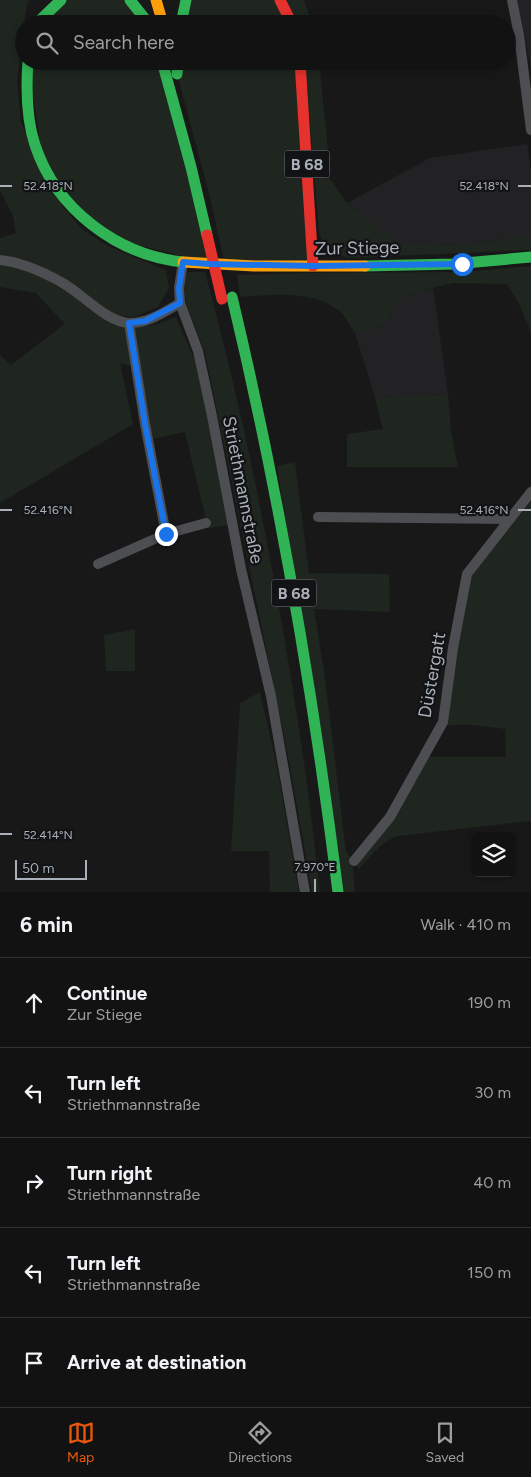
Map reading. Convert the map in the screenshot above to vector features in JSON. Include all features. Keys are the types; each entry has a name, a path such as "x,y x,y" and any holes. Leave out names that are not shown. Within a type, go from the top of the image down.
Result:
{"main road":[{"path":"40,15 45,0"},
{"path":"44,15 61,0"},
{"path":"130,0 142,15"},
{"path":"145,0 148,15"},
{"path":"156,0 160,15"},
{"path":"183,15 186,0"},
{"path":"280,0 288,15"},
{"name":"Zur Stiege","path":"28,70 27,102 30,128 35,147 44,168 56,188 90,223 110,238 131,249 157,258 210,264 313,266 462,264 531,257"},
{"name":"B 68","path":"164,70 191,167 212,234 264,441 296,603 338,892"},
{"name":"B 68","path":"176,70 210,198 212,234"},
{"name":"B 68","path":"177,70 177,74"},
{"name":"B 68","path":"301,70 313,266"},
{"name":"B 68","path":"227,298 285,604 308,747 327,892"}],"street":[{"path":"512,0 515,15"},
{"path":"516,20 531,130"},
{"path":"0,260 30,267 62,282 115,320 129,323 145,321 180,303"},
{"name":"Striethmannstraße","path":"183,262 179,288 180,303 198,350 241,569 271,696 305,892"},
{"path":"129,323 145,424 166,534"},
{"name":"Düstergatt","path":"354,861 390,817 443,722 453,648 467,574 531,492"},
{"path":"318,517 510,519"},
{"path":"98,564 166,534 206,523"}],"shaded area":[{"path":"0,0 30,0 27,4 25,15 15,15 15,70 18,70 17,81 21,123 62,206 83,230 108,246 166,270 169,288 158,307 134,317 116,316 60,282 111,323 139,327 158,324 176,317 196,363 229,525 208,528 185,432 152,439 140,368 120,363 133,424 0,503 0,355 11,365 65,324 36,293 0,287 0,238 16,233 13,216 0,190"},
{"path":"61,0 130,0 142,15 46,15"},
{"path":"186,0 280,0 288,15 183,15"},
{"path":"287,0 304,0 309,15 293,15"},
{"path":"517,0 531,0 531,67 528,52"},
{"path":"29,70 164,70 214,264 109,238 44,168"},
{"path":"177,70 301,70 313,266 225,265 210,198"},
{"path":"306,70 320,70 328,150 321,166 347,203 397,243 464,245 531,235 531,250 348,258 337,255 329,249 323,242 319,232"},
{"path":"527,144 531,172 531,235 464,245 397,243 347,203 430,158"},
{"path":"531,266 531,332 519,304 507,284 453,283 411,293 398,301 382,327 355,333 341,313 317,299 291,295 240,297 237,275 461,272"},
{"path":"187,272 205,272 248,447 292,683 320,892 312,892 286,745 205,352 187,306 184,288"},
{"path":"433,288 448,394 375,397 355,333 382,327 398,301 411,293"},
{"path":"448,394 451,430 458,467 347,467 347,434 383,429 375,397"},
{"path":"295,462 309,573 389,574 390,612 314,609 325,678 346,852 352,860 355,892 344,892 277,466"},
{"path":"531,501 531,821 398,836 381,846 358,870 360,859 428,757 506,757 505,729 472,725 447,725 469,580 473,571"},
{"path":"135,629 135,671 106,671 104,635"},
{"path":"260,692 276,761 299,892 270,892 269,851 231,851 240,703"}],"traffic: fast":[{"path":"45,15 61,0"},
{"path":"130,0 142,15"},
{"path":"183,15 186,0"},
{"path":"28,70 27,103 32,135 45,168 58,189 92,225 113,239 135,250 159,258 183,262"},
{"path":"164,70 207,235"},
{"path":"177,70 177,74"},
{"path":"365,266 454,264 531,257"},
{"path":"232,297 280,519 318,742 338,892"}],"traffic: slow":[{"path":"156,0 160,15"},
{"path":"183,262 254,266 365,266"}],"traffic: jam":[{"path":"280,0 288,15"},
{"path":"301,70 313,266"},
{"path":"207,235 222,299"}],"route":[{"path":"166,534 145,424 129,323 145,321 180,303 179,288 183,262 313,266 462,264"}]}
